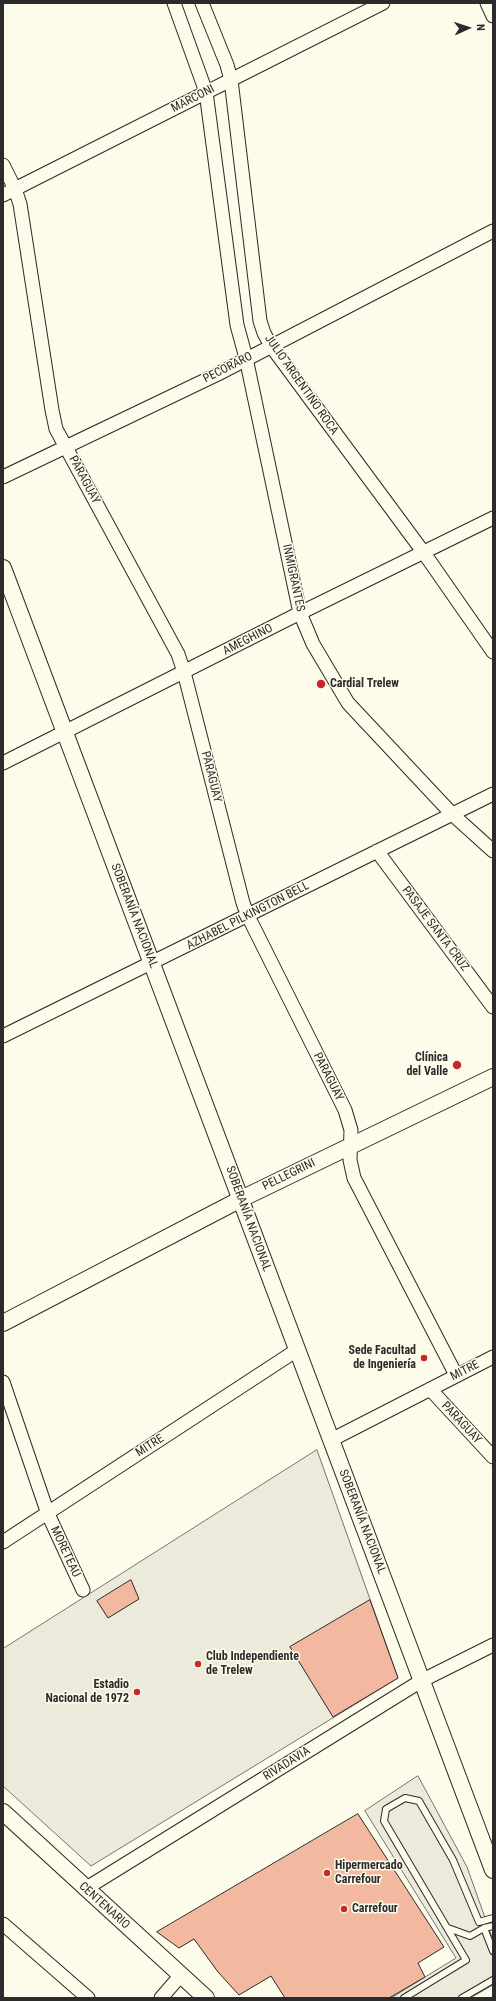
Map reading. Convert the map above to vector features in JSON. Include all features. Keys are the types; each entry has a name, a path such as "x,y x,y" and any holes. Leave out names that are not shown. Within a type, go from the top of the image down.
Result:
{"street":[{"path":"174,3 206,92 237,325 246,358"},
{"name":"JULIO ARGENTINO ROCA","path":"202,3 227,64 231,80 260,321 264,333 271,346 424,553 492,650"},
{"name":"MARCONI","path":"3,195 383,3"},
{"path":"487,3 493,16"},
{"name":"PARAGUAY","path":"3,166 15,189 20,204 56,429 178,654 184,672 243,903 248,916 345,1110 351,1130 350,1160 354,1178 456,1375"},
{"name":"PECORARO","path":"3,477 271,346 493,231"},
{"name":"INMIGRANTES","path":"246,358 300,613 314,644 348,703 452,814 493,851"},
{"name":"AMEGHINO","path":"3,763 300,613 493,518"},
{"name":"SOBERANÍA NACIONAL","path":"3,570 493,1870"},
{"name":"AZHABEL PILKINGTON BELL","path":"3,1036 493,794"},
{"name":"PASAJE SANTA CRUZ","path":"377,851 493,1007"},
{"name":"PELLEGRINI","path":"3,1323 241,1199 493,1077"},
{"name":"MITRE","path":"3,1542 297,1350"},
{"name":"MITRE","path":"331,1440 493,1357"},
{"name":"MORETEAU","path":"3,1382 48,1514 83,1590"},
{"name":"PARAGUAY","path":"430,1389 493,1457"},
{"name":"RIVADAVIA","path":"85,1889 421,1681 493,1645"},
{"name":"CENTENARIO","path":"3,1813 206,1998"},
{"path":"3,1924 88,1998"},
{"path":"161,1998 181,1976"}],"lane":[{"path":"404,1998 466,1960 384,1821 386,1809 405,1798 419,1801 453,1860 479,1922 493,1918"},
{"path":"448,1928 470,1936 484,1928 493,1926"},
{"path":"484,1928 493,1950"},
{"path":"462,1998 493,1980"}],"shaded area":[{"name":"Club Independiente de Trelew","path":"317,1450 398,1678 91,1866 3,1786 3,1649"},
{"path":"418,1776 467,1867 493,1940 493,1985 470,1998 391,1998 456,1958 365,1811"}],"building":[{"path":"131,1580 139,1599 108,1618 97,1601"},
{"path":"370,1600 398,1678 333,1717 290,1647"},
{"name":"Hipermercado Carrefour","path":"358,1814 444,1947 418,1963 425,1977 389,1998 285,1998 271,1976 239,1995 218,1972 194,1939 179,1948 157,1932"}],"place":[{"name":"Cardial Trelew","path":"321,684"},
{"name":"Clínica del Valle","path":"457,1065"},
{"name":"Sede Facultad de Ingeniería","path":"424,1358"},
{"name":"Club Independiente de Trelew","path":"198,1664"},
{"name":"Estadio Nacional de 1972","path":"137,1692"},
{"name":"Hipermercado Carrefour","path":"327,1873"},
{"name":"Carrefour","path":"344,1909"}]}
